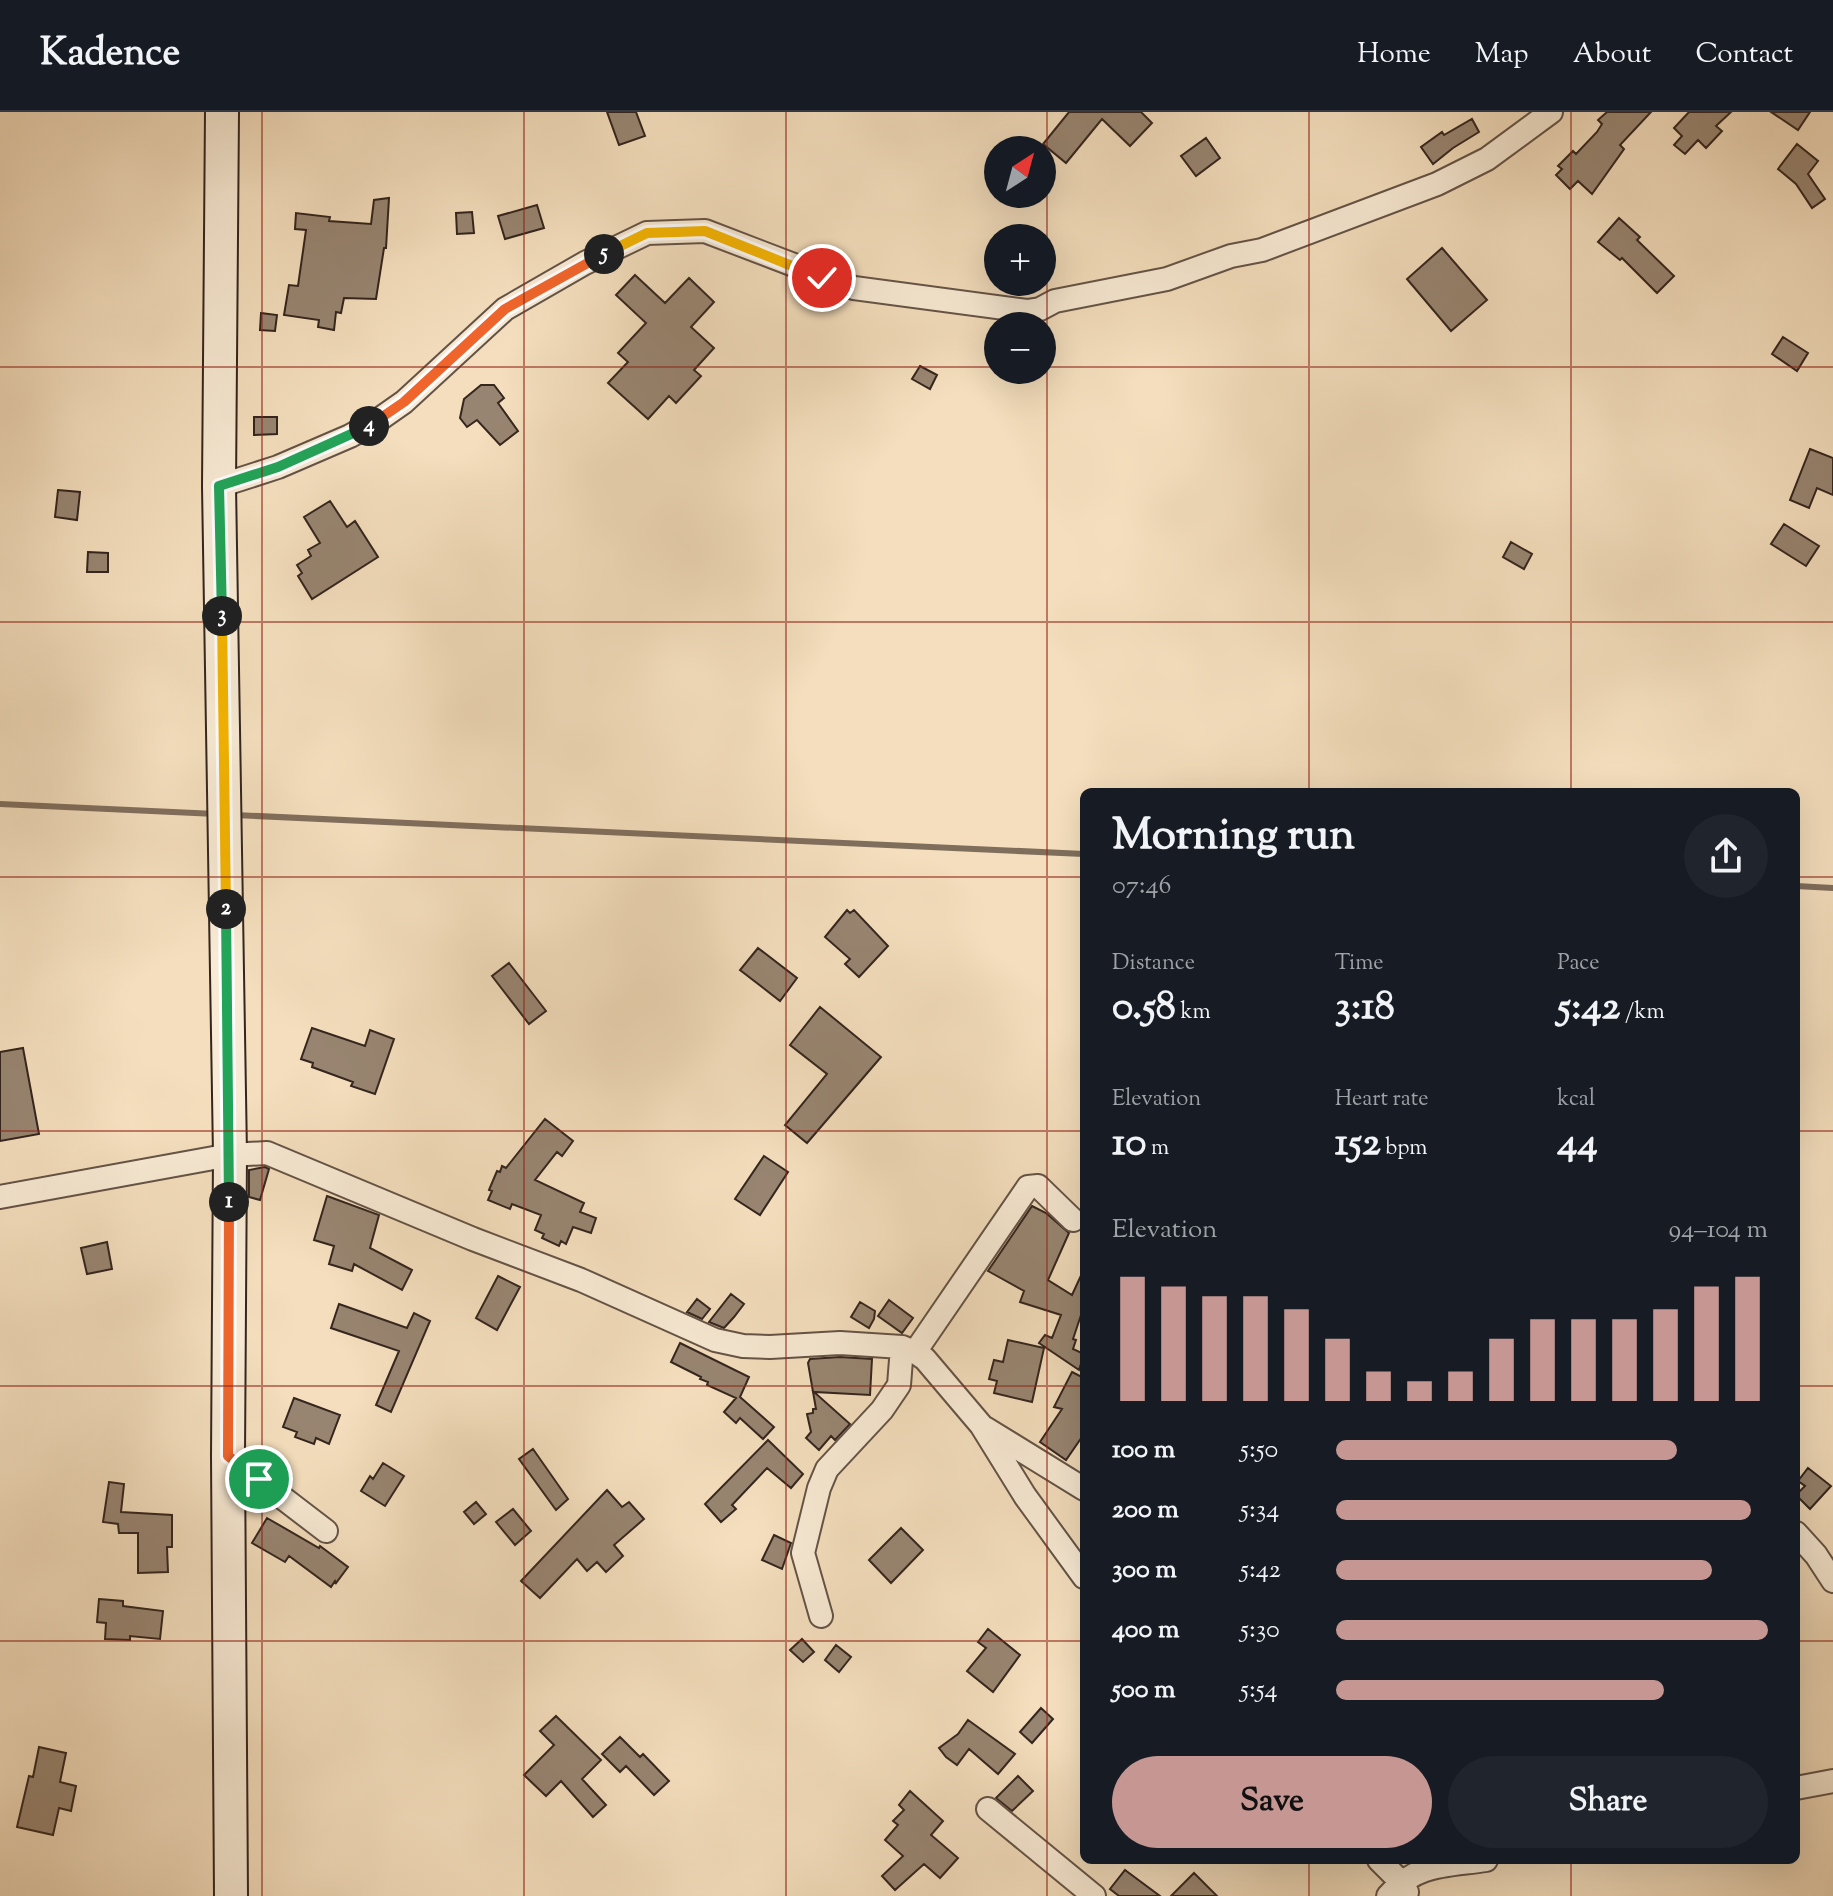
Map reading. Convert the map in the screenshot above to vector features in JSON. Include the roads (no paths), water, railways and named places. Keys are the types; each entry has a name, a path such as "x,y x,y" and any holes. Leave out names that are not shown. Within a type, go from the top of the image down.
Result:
{"street":[{"path":"222,112 219,486 230,1155 228,1456 231,1896"},
{"path":"219,486 278,467 374,423 404,402 505,309 585,263 647,233 705,231 854,288 1027,311 1040,309 1055,301 1167,279 1231,256 1262,250 1437,184 1487,159 1551,112"},
{"path":"0,1197 230,1155 267,1153 473,1239 581,1280 715,1340 756,1346 840,1343 909,1350 925,1359 981,1425 1025,1496 1080,1572"},
{"path":"821,1616 803,1553 819,1488 827,1469 882,1410 899,1385 909,1350 1028,1187 1038,1186 1073,1220"},
{"path":"981,1425 1080,1486"},
{"path":"228,1456 326,1531"},
{"path":"1800,1537 1833,1581"},
{"path":"1800,1787 1833,1781"},
{"path":"988,1809 1094,1896"},
{"path":"1385,1864 1408,1881 1471,1864"}],"waterway":[{"path":"0,804 216,814"},
{"path":"235,815 1080,854"},
{"path":"1800,886 1833,888"}]}
